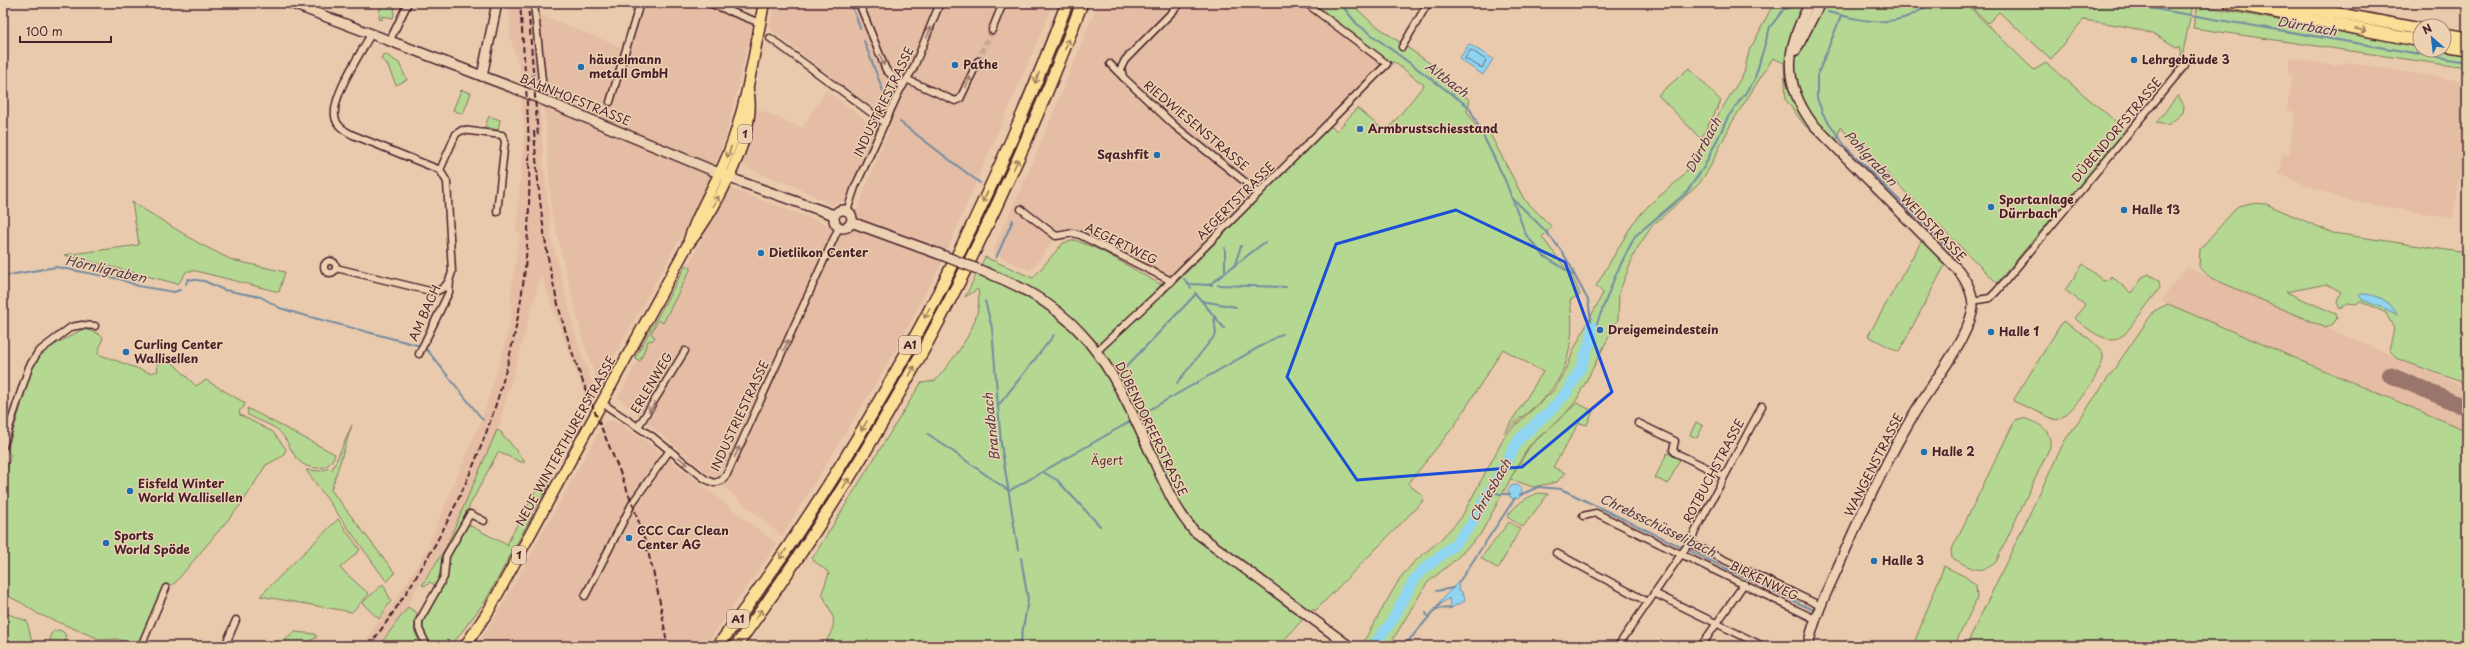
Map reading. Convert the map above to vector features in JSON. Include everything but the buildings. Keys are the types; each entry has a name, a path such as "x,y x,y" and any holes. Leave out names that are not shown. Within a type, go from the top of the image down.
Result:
{"highway":[{"name":"A1","path":"718,646 778,562 827,486 916,335 958,254 999,167 1067,3"},
{"name":"A1","path":"736,646 843,488 931,336 1012,173 1082,3"},
{"path":"2229,3 2412,39"},
{"path":"2281,3 2412,28"},
{"path":"2452,35 2467,38"},
{"path":"2452,46 2467,48"}],"main road":[{"name":"NEUE WINTERTHURERSTRASSE","path":"465,646 489,610 687,246 710,213 724,174 736,162 750,117 751,103 748,90 764,3"}],"street":[{"name":"BAHNHOFSTRASSE","path":"290,3 482,76 724,174"},
{"path":"390,40 408,3"},
{"path":"482,76 497,3"},
{"path":"534,3 543,90"},
{"path":"610,102 640,3"},
{"path":"710,3 760,23"},
{"path":"728,10 730,3"},
{"path":"859,3 886,70 903,86"},
{"name":"INDUSTRIESTRASSE","path":"847,211 855,187 885,122 903,86 908,80 940,3"},
{"path":"992,30 1003,3"},
{"path":"1123,77 1121,68 1125,60 1182,3"},
{"name":"AEGERTSTRASSE","path":"1098,350 1171,281 1387,64 1306,3"},
{"path":"1402,47 1428,3"},
{"name":"WEIDSTRASSE","path":"1810,3 1796,31 1791,54 1794,93 1812,123 1947,258 1965,280 1972,301"},
{"name":"WEIDSTRASSE","path":"1792,63 1800,39 1820,3"},
{"path":"371,34 336,104 336,121 341,127 353,135 440,170 456,134 462,130 502,135 505,141 497,212"},
{"path":"770,38 885,122"},
{"path":"908,80 955,101 960,99 978,60"},
{"name":"RIEDWIESENSTRASSE","path":"1110,64 1175,126 1259,192"},
{"name":"DÜBENDORFSTRASSE","path":"1972,301 1990,298 1998,290 2185,65"},
{"name":"AM BACH","path":"419,352 449,292 452,265 449,204 447,182 440,170"},
{"path":"724,174 834,216"},
{"name":"AEGERTWEG","path":"1021,209 1056,236 1073,233 1080,235 1171,281"},
{"path":"838,211 847,211 851,214 851,222 847,226 839,227 835,224 834,216 838,211"},
{"name":"DÜBENDORFERSTRASSE","path":"851,222 986,272 1040,298 1074,325 1098,350 1123,392 1174,506 1181,516 1194,531 1349,646"},
{"name":"INDUSTRIESTRASSE","path":"602,403 670,450 710,482 716,483 724,479 839,227"},
{"path":"331,260 336,264 336,268 332,273 329,273 325,271 324,265 331,260"},
{"path":"336,268 427,292 442,290 450,282"},
{"name":"WANGENSTRASSE","path":"1808,646 1815,619 1882,471 1968,326 1972,311 1972,301"},
{"path":"3,446 29,367 38,352 71,328 82,325 95,326"},
{"name":"ERLENWEG","path":"638,427 685,351"},
{"name":"ROTBUCHSTRASSE","path":"1618,646 1688,544 1762,406"},
{"path":"1638,423 1675,440 1673,450 1676,453 1724,476"},
{"path":"586,596 633,502 670,450"},
{"name":"BIRKENWEG","path":"1583,516 1596,513 1682,552 1815,619"},
{"path":"427,646 419,629 419,621 444,577 446,556 470,514 484,522"},
{"path":"1688,544 1821,606"},
{"path":"1556,553 1648,602"},
{"path":"1701,646 1744,584"},
{"path":"141,646 166,588"},
{"path":"1654,593 1763,646"},
{"path":"225,646 236,620"}],"highlighted area":[{"path":"1456,210 1565,262 1612,392 1522,467 1357,480 1287,377 1336,244"}],"shaded area":[{"path":"509,3 533,3 544,166 552,240 579,348 597,394 589,407 541,275 497,433 446,547 415,591 404,614 379,646 362,646 386,610 389,611 431,544 429,543 482,418 501,359 511,318 511,290 520,232 516,232 524,134 520,71 510,37"},
{"path":"645,3 701,3 752,25 726,136 700,203 598,385 583,340 551,210 539,14 629,50"},
{"path":"774,3 1054,3 939,268 888,363 782,536 618,398 729,188 848,232 891,124 769,28"},
{"path":"1098,3 1306,3 1387,64 1171,281 1080,235 1056,236 1031,271 992,253 1041,143"},
{"path":"2291,58 2336,66 2345,62 2467,82 2467,124 2453,218 2344,200 2279,174 2282,154 2289,155 2295,112 2287,110 2292,75 2288,74"},
{"path":"826,90 878,129 844,201 832,205 794,186 753,171 745,166 742,158 755,108 802,128"},
{"path":"2186,267 2467,388 2467,431 2161,301"},
{"path":"605,421 614,421 643,439 777,544 705,646 476,646 495,618"}],"green space":[{"name":"Ägert","path":"1306,3 1351,3 1371,22 1438,69 1436,72 1470,100 1467,111 1480,133 1489,132 1524,199 1552,227 1542,237 1573,278 1580,295 1570,300 1572,328 1571,341 1564,367 1551,390 1541,401 1504,433 1543,372 1503,349 1454,426 1408,484 1423,496 1422,502 1315,611 1312,609 1279,646 823,646 832,631 833,625 832,615 822,593 829,573 812,559 921,383 935,381 966,339 977,314 979,302 978,289 965,297 985,257 1033,278 1063,243 1075,240 1102,251 1158,283 1172,287 1330,126 1337,131 1357,108 1386,132 1424,85 1394,62 1387,64"},
{"name":"Sportanlage Dürrbach","path":"1779,3 1965,3 2034,70 2046,63 2126,130 1997,283 1840,127 1835,147 1805,126 1786,100 1784,63 1773,58 1731,124 1709,169 1699,184 1652,226 1635,252 1619,293 1618,319 1576,401 1566,413 1528,447 1480,535 1454,561 1427,583 1389,646 1361,646 1400,578 1413,563 1440,540 1461,518 1506,434 1554,390 1565,373 1574,349 1603,293 1596,286 1633,223 1648,206 1682,177 1698,154 1710,128 1744,73 1750,47 1753,44 1770,10"},
{"path":"1967,3 2193,4 2182,57 2179,47 2176,48 2155,35 2132,28 2083,20 2051,59 1999,12 1988,23"},
{"path":"383,5 395,7 393,18 382,16 382,20 379,19 380,8"},
{"path":"2198,5 2412,45 2412,58 2452,58 2452,53 2467,55 2467,68 2193,28"},
{"path":"385,54 399,63 407,80 396,85 387,64 381,59"},
{"path":"1689,68 1721,101 1701,139 1658,95"},
{"path":"461,90 471,93 463,114 453,110"},
{"path":"2178,95 2184,106 2183,113 2168,125 2156,123"},
{"path":"489,116 500,120 498,130 485,127"},
{"path":"132,202 200,244 232,260 285,272 279,292 196,271 187,271 178,284 64,255 139,245"},
{"path":"2251,203 2266,204 2333,233 2467,253 2467,384 2398,359 2389,350 2394,329 2386,313 2361,301 2356,304 2348,303 2340,309 2337,302 2341,292 2327,284 2286,292 2336,314 2337,318 2333,324 2326,328 2209,277 2199,266 2200,249 2238,206"},
{"path":"1922,240 1945,265 1899,352 1868,336"},
{"path":"2083,264 2103,281 2109,279 2111,276 2131,293 2144,276 2149,274 2159,281 2160,288 2125,334 2118,338 2105,338 2098,335 2074,318 2085,305 2065,290"},
{"path":"686,265 691,268 663,323 658,320 651,334 655,337 653,340 648,341 640,361 635,358"},
{"path":"2168,304 2467,431 2467,646 1966,646 2064,442 2154,311"},
{"path":"2063,321 2091,340 2103,355 2099,370 2086,392 2069,411 2056,420 2013,401"},
{"name":"Sports World Spöde","path":"83,329 95,332 103,337 98,354 150,373 158,371 157,365 165,355 196,386 206,380 245,403 244,407 239,411 240,415 273,432 286,449 283,456 266,465 243,502 174,584 165,586 139,646 116,639 102,640 38,614 22,603 3,594 3,480 11,455 8,452 8,448 32,369 42,352"},
{"path":"1577,403 1593,411 1587,425 1579,423 1553,467 1565,473 1557,482 1533,487 1510,479 1530,446"},
{"path":"247,408 335,454 332,460 327,466 321,468 309,467 303,464 298,460 278,430 248,415"},
{"path":"2023,418 2035,422 2046,431 2049,435 2050,447 1996,562 1984,569 1974,569 1952,558 1951,551 2015,420"},
{"path":"1696,422 1703,426 1697,438 1690,435"},
{"path":"352,425 331,490 395,573 387,582 306,470 321,471 329,468 332,470"},
{"path":"497,430 502,433 503,437 507,439 525,462 521,462 498,452 447,548 436,586 430,582 426,586 422,585 446,547"},
{"path":"1667,453 1680,459 1668,484 1655,478"},
{"path":"541,481 549,485 534,511 527,507"},
{"path":"1538,493 1548,494 1523,527 1507,517 1521,502"},
{"path":"525,510 533,514 486,600 451,646 431,646 422,629 424,614 443,584 449,556 467,524 509,546 507,544"},
{"path":"338,519 360,550 340,568 369,594 352,612 260,596"},
{"path":"1509,522 1520,529 1498,569 1481,558"},
{"path":"1944,566 1964,576 1976,585 1977,599 1954,646 1913,646"},
{"path":"383,584 391,601 379,619 362,603"},
{"path":"408,607 417,613 414,630 421,645 379,646"},
{"path":"3,612 27,621 33,646 3,646"},
{"path":"58,630 64,632 66,638 64,644 58,646 52,644 50,638 52,632"},
{"path":"295,632 315,634 317,637 303,645 282,646 280,644"}],"water":[{"path":"1469,44 1493,59 1483,75 1459,59"},
{"path":"2361,294 2373,295 2383,299 2391,306 2397,315 2362,299 2359,296"},
{"path":"1515,485 1520,487 1522,492 1520,497 1515,499 1510,497 1508,492 1510,487"},
{"path":"1459,581 1458,590 1463,593 1461,595 1464,596 1465,601 1451,608 1449,598 1441,604 1439,602"}],"waterway":[{"name":"Brandbach","path":"851,3 860,28"},
{"name":"Altbach","path":"1340,3 1357,24 1469,107 1505,180 1526,235 1544,256 1575,276 1588,300 1592,327"},
{"name":"Dürrbach","path":"1828,12 1869,21 1894,20 1918,12 1930,3"},
{"name":"Dürrbach","path":"2120,3 2467,62"},
{"name":"Dürrbach","path":"1592,336 1616,274 1635,236 1686,193 1704,167 1728,117 1754,81 1770,27 1784,9 1801,4"},
{"name":"Pohlgraben","path":"1841,16 1817,76 1817,98 1823,114 1845,146 1950,251"},
{"name":"Brandbach","path":"864,41 888,104"},
{"name":"Brandbach","path":"900,122 980,183"},
{"name":"Altbach","path":"1511,197 1556,243 1575,276"},
{"name":"Brandbach","path":"996,258 1013,220"},
{"path":"1209,285 1265,242"},
{"path":"1235,264 1241,246"},
{"path":"1225,248 1225,272"},
{"name":"Hörnligraben","path":"3,276 56,267 120,279 138,286 174,292 180,290"},
{"path":"186,284 188,279 204,281 224,290 261,297 280,308 299,314 417,345 428,351 483,420"},
{"path":"1184,279 1191,288"},
{"path":"1188,284 1212,285"},
{"path":"1218,285 1286,287"},
{"path":"1195,293 1224,328"},
{"path":"1124,369 1196,294"},
{"name":"Brandbach","path":"985,301 992,328 1001,444 1018,550"},
{"path":"1202,301 1236,307"},
{"path":"1177,383 1216,334 1214,316"},
{"name":"Chrebsschüsselibach","path":"1373,646 1392,621 1414,580 1423,570 1454,545 1471,525 1519,439 1552,409 1568,391 1581,367 1592,336 1592,327"},
{"path":"1142,414 1282,334"},
{"path":"998,406 1054,335"},
{"path":"928,434 1009,491 1131,421"},
{"path":"1043,472 1057,480 1100,526"},
{"name":"Chrebsschüsselibach","path":"1520,495 1538,487 1561,489 1813,610"},
{"name":"Chrebsschüsselibach","path":"1491,491 1500,494 1510,494"},
{"path":"1459,582 1515,498"},
{"name":"Brandbach","path":"1020,646 1028,600 1021,558"},
{"path":"1436,591 1453,588"},
{"path":"1404,646 1441,603"},
{"path":"1435,609 1451,608"},
{"path":"1426,613 1428,617"},
{"path":"771,643 774,646"}],"taxiway":[{"path":"2390,375 2467,408"}],"tunnel":[{"path":"978,61 992,30"}],"railway":[{"path":"369,646 400,602 429,555 455,507 477,457 496,405 510,353 521,299 529,215 528,124 520,3"},
{"path":"528,3 538,137"},
{"path":"534,131 541,210 549,262 560,313 575,361 640,525 662,611 667,646"}],"place":[{"name":"Lehrgebäude 3","path":"2134,60"},
{"name":"Pathe","path":"955,65"},
{"name":"häuselmann metall GmbH","path":"581,67"},
{"name":"Armbrustschiesstand","path":"1360,129"},
{"name":"Sqashfit","path":"1157,155"},
{"name":"Sportanlage Dürrbach","path":"1991,207"},
{"name":"Halle 13","path":"2124,210"},
{"name":"Dietlikon Center","path":"761,253"},
{"name":"Dreigemeindestein","path":"1600,330"},
{"name":"Halle 1","path":"1991,332"},
{"name":"Curling Center Wallisellen","path":"126,352"},
{"name":"Halle 2","path":"1924,452"},
{"name":"Eisfeld Winter World Wallisellen","path":"130,491"},
{"name":"CCC Car Clean Center AG","path":"629,538"},
{"name":"Sports World Spöde","path":"106,543"},
{"name":"Halle 3","path":"1874,561"}],"water label":[{"name":"Chriesbach","path":"1490,490"}]}
